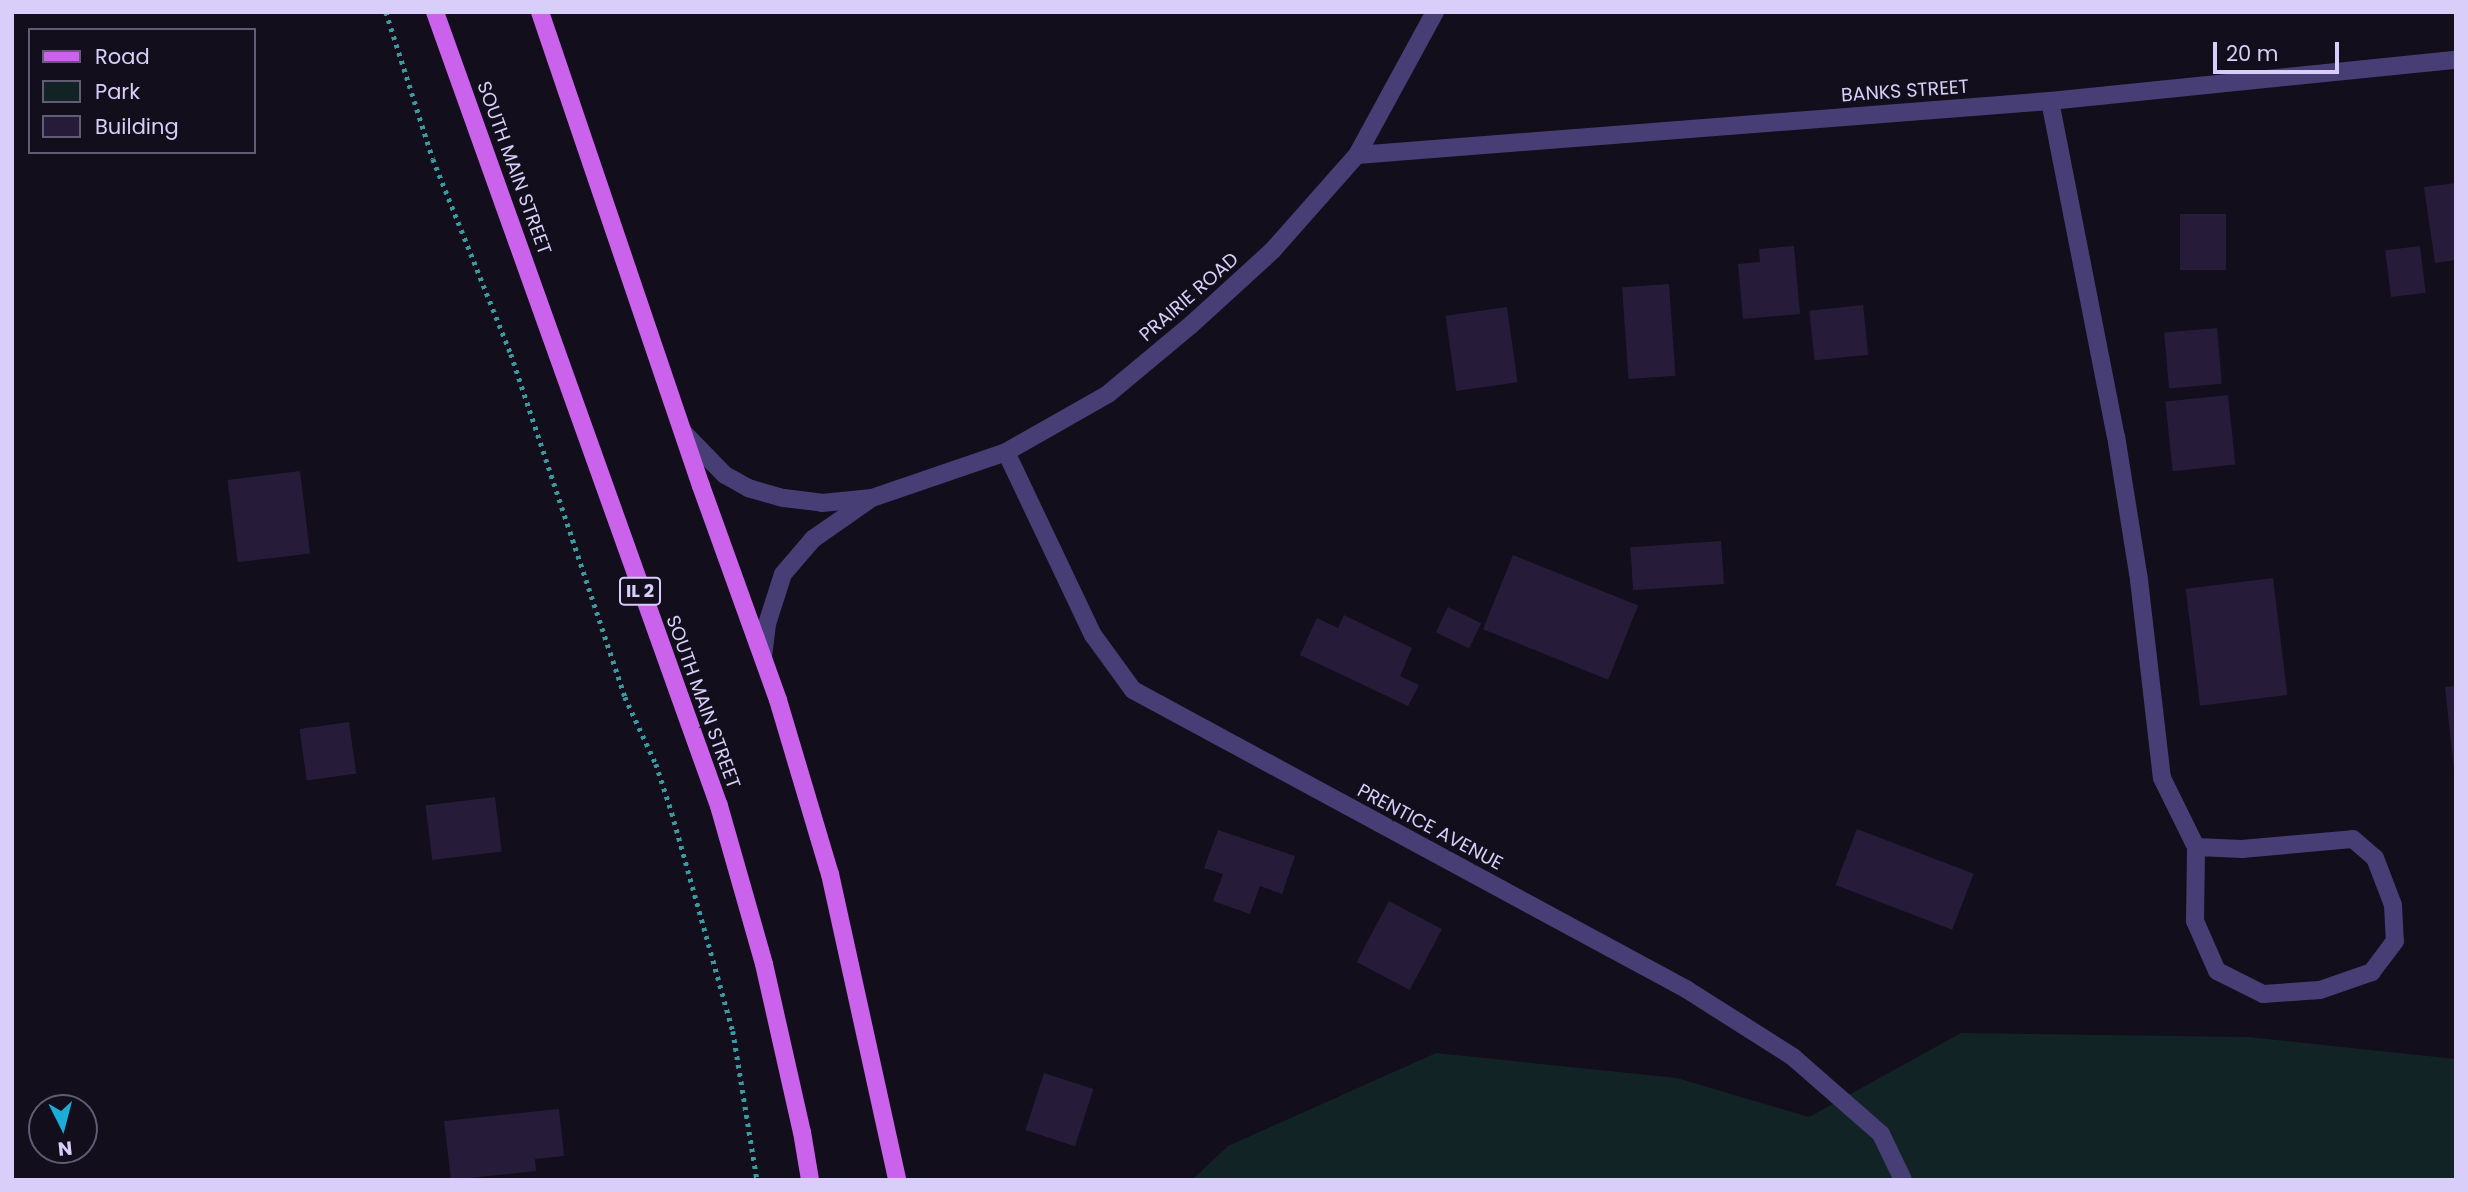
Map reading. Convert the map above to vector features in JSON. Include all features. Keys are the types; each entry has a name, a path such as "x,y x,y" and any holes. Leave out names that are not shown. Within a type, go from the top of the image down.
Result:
{"main road":[{"name":"SOUTH MAIN STREET","path":"435,12 719,806 764,964 802,1132 810,1180"},
{"path":"540,12 763,657 830,874 897,1180"}],"street":[{"name":"PRAIRIE ROAD","path":"683,432 725,475 748,488 784,498 822,503 872,498 1006,452 1108,394 1192,324 1272,251 1357,155 1436,12"},
{"name":"BANKS STREET","path":"1357,155 2050,101 2456,60"},
{"path":"2050,101 2116,436 2139,580 2162,778 2196,847 2195,921 2217,971 2263,994 2320,990 2372,972 2395,940 2393,905 2375,858 2353,839 2242,849 2196,847"},
{"name":"PRENTICE AVENUE","path":"1006,452 1093,635 1133,690 1686,989 1782,1050 1881,1134 1903,1180"},
{"name":"PRAIRIE ROAD","path":"763,657 766,624 783,574 813,539 872,498"}],"path":[{"path":"386,12 433,159 511,355 625,697 656,764 673,813 733,1031 757,1180"}],"green space":[{"path":"1961,1033 2249,1037 2456,1059 2456,1180 1192,1180 1228,1146 1436,1053 1677,1078 1809,1117"}],"building":[{"path":"2456,183 2456,260 2435,263 2424,187"},
{"path":"2180,214 2226,214 2226,270 2180,270"},
{"path":"1794,246 1800,314 1743,319 1738,264 1760,262 1759,249"},
{"path":"2420,246 2426,293 2391,297 2385,250"},
{"path":"1669,284 1675,376 1629,379 1622,287"},
{"path":"1863,305 1868,355 1815,360 1809,311"},
{"path":"1507,307 1518,382 1456,391 1446,316"},
{"path":"2217,328 2222,384 2169,388 2164,333"},
{"path":"2228,395 2235,465 2173,471 2165,402"},
{"path":"300,471 310,553 238,562 228,480"},
{"path":"1721,541 1724,584 1633,590 1630,547"},
{"path":"1513,555 1638,606 1608,680 1483,629"},
{"path":"2273,578 2287,695 2200,706 2186,589"},
{"path":"1448,607 1481,623 1469,648 1436,632"},
{"path":"1344,615 1412,648 1400,676 1419,685 1408,706 1300,655 1317,618 1338,628"},
{"path":"2456,686 2456,770 2454,770 2445,687"},
{"path":"349,722 356,773 307,780 299,729"},
{"path":"495,797 502,852 432,860 426,806"},
{"path":"1857,829 1974,874 1952,930 1835,885"},
{"path":"1218,830 1295,856 1282,894 1260,886 1250,914 1213,901 1223,874 1204,868"},
{"path":"1389,901 1442,929 1410,990 1357,962"},
{"path":"1044,1073 1093,1089 1075,1146 1025,1130"},
{"path":"559,1109 564,1156 535,1159 536,1171 451,1180 444,1121"}]}
